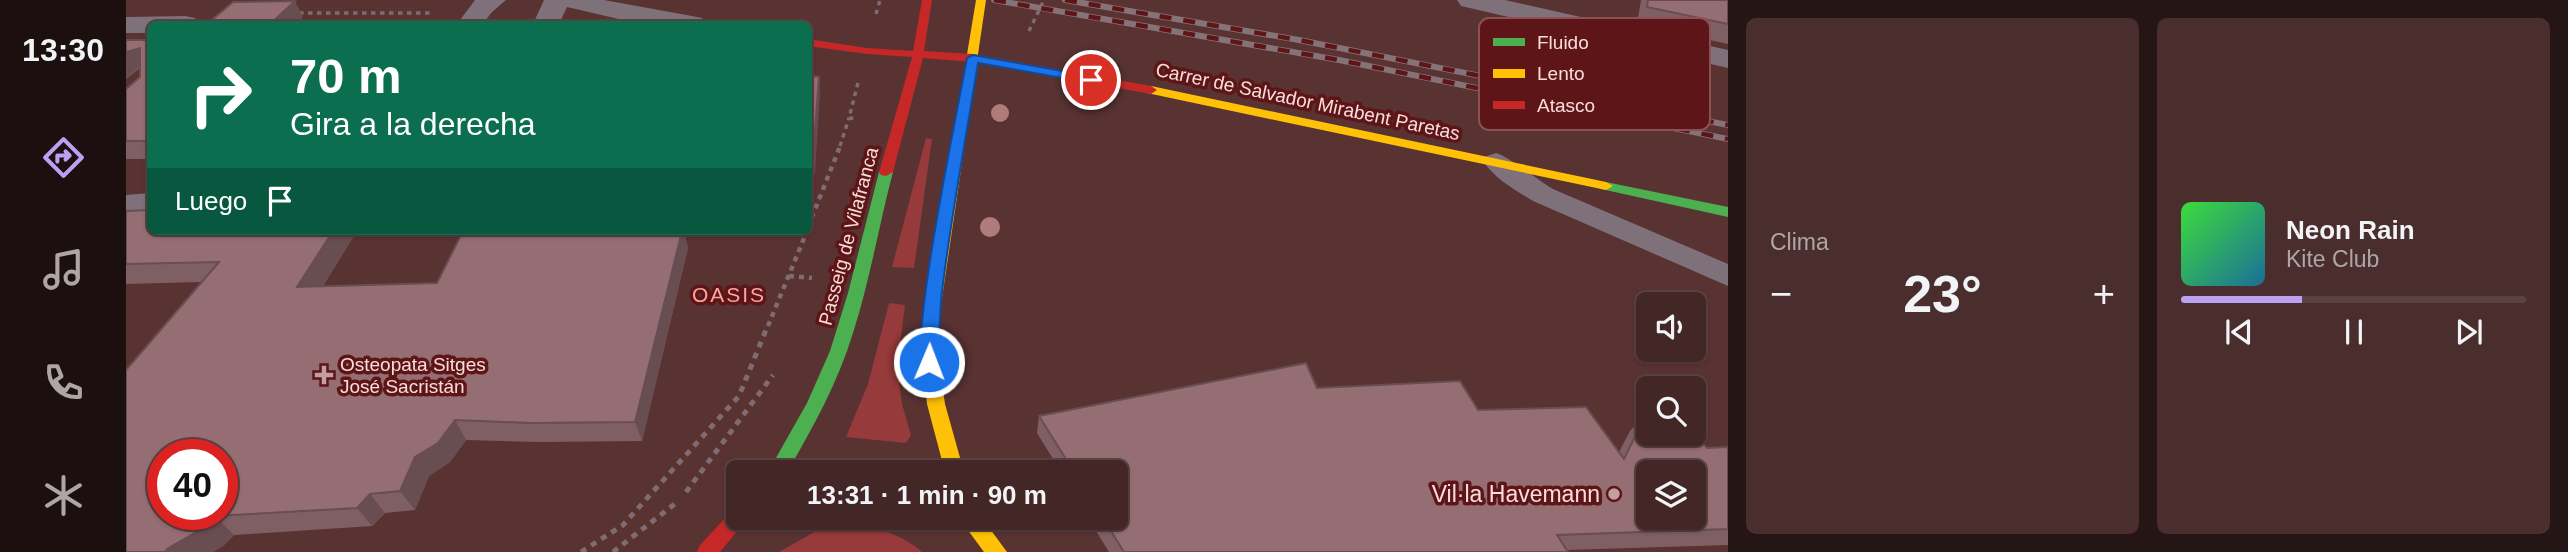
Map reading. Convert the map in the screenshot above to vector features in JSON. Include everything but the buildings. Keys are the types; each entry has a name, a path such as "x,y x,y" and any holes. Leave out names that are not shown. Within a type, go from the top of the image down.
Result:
{"street":[{"path":"547,21 557,0"},
{"path":"572,0 637,16 671,21"},
{"name":"Passeig de Vilafranca","path":"784,460 816,401 844,334 919,55 927,0"},
{"path":"951,460 936,404 928,339 981,0"},
{"path":"1470,0 1547,18"},
{"path":"585,21 600,17 637,16"},
{"path":"126,25 147,25"},
{"name":"Carrer de Salvador Mirabent Paretas","path":"812,42 919,55 973,58 1193,97 1728,212"},
{"path":"1710,56 1728,60"},
{"path":"126,206 147,204"},
{"path":"707,550 726,530"},
{"path":"979,530 997,552"}],"lane":[{"path":"1496,161 1520,181 1543,195 1728,276"}],"path":[{"path":"1029,39 1028,34 1044,0"},
{"path":"297,13 480,12"},
{"path":"812,219 849,118"},
{"path":"581,552 622,525 739,396 806,235"},
{"path":"808,289 817,265"},
{"path":"613,552 680,500 776,371"}],"shaded area":[{"path":"926,138 932,139 914,268 892,267"},
{"path":"889,303 905,305 897,368 902,404 911,435 906,443 846,437 868,384"},
{"path":"878,530 906,540 922,552 779,552 816,531"}],"railway":[{"path":"994,0 1339,60 1479,88"},
{"path":"1065,0 1299,40 1479,76"},
{"path":"1710,121 1728,125"},
{"path":"1684,130 1728,139"}],"traffic: fast":[{"path":"784,460 815,404 839,351 886,172"},
{"path":"1606,186 1728,212"}],"traffic: slow":[{"path":"951,460 936,404 928,339 981,0"},
{"path":"1151,90 1606,186"},
{"path":"979,530 997,552"}],"traffic: jam":[{"path":"886,172 915,73 927,0"},
{"path":"812,43 867,51 973,58 1151,90"},
{"path":"707,552 727,530"}],"place":[{"name":"Osteopata Sitges José Sacristán","path":"324,375"},
{"name":"Vil·la Havemann","path":"1614,494"}],"district":[{"name":"OASIS","path":"729,295"}],"route":[{"path":"929,362 928,339 934,290 973,58 1091,80"}]}
